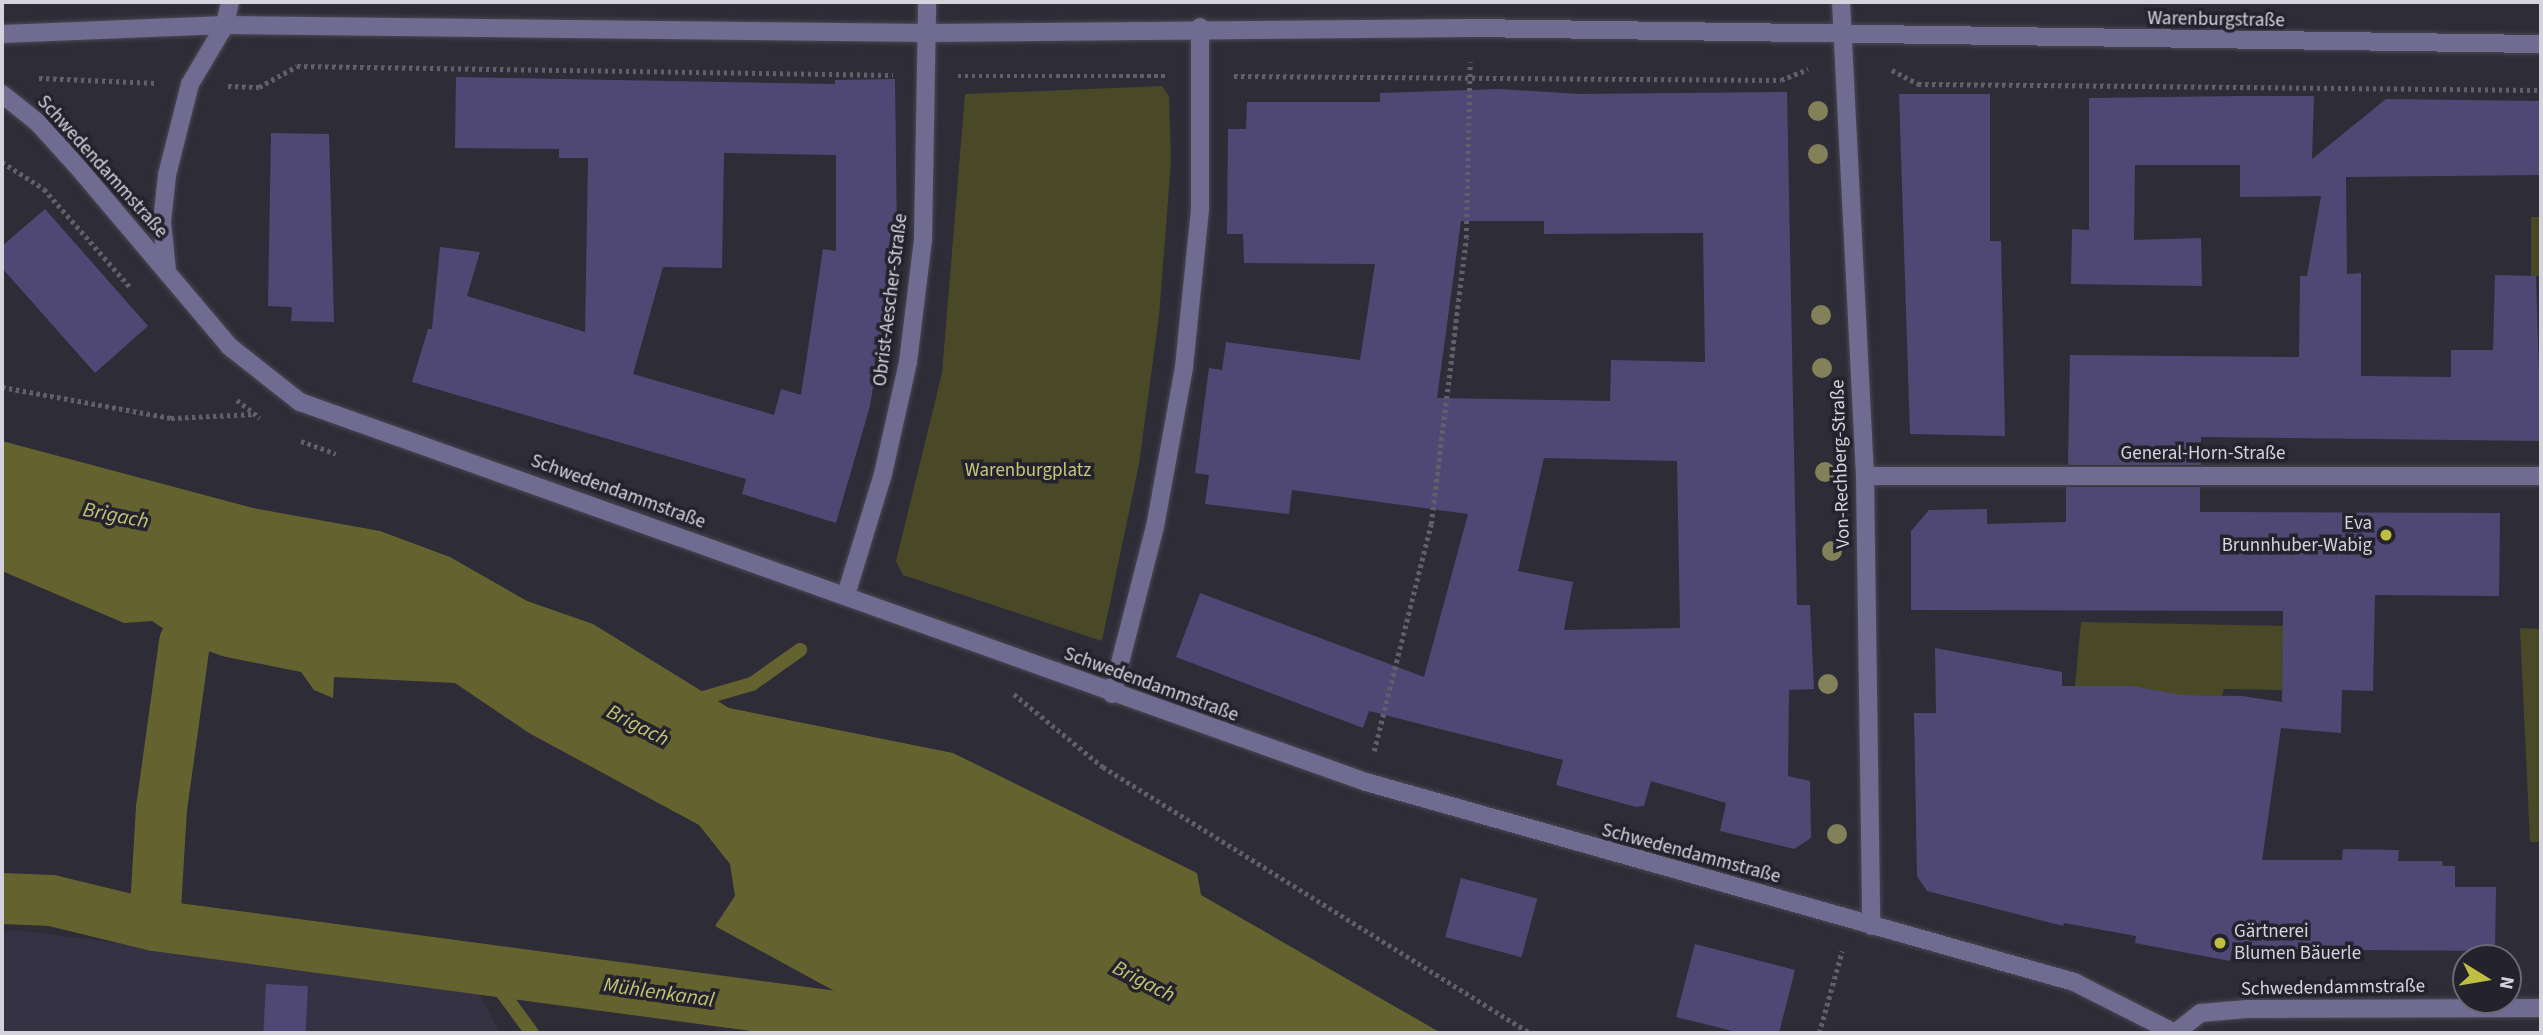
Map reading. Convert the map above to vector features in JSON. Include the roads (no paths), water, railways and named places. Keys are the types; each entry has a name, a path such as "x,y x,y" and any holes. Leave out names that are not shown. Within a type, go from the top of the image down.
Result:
{"street":[{"name":"Schwedendammstraße","path":"167,271 162,222 167,175 190,85 225,24 230,2"},
{"name":"Obrist-Aescher-Straße","path":"846,595 883,474 908,362 923,239 929,33 927,2"},
{"name":"Von-Rechberg-Straße","path":"1841,2 1865,476 1871,926"},
{"name":"Warenburgstraße","path":"2,34 225,24 929,33 1200,27 1471,28 1842,37 2541,44"},
{"path":"1112,694 1155,527 1184,366 1200,209 1200,27"},
{"name":"Schwedendammstraße","path":"2,94 37,122 230,346 300,402 846,595 1112,694 1366,782 2074,982 2175,1033 2201,1013 2247,1009 2541,1008"},
{"name":"General-Horn-Straße","path":"1865,476 2541,475"}],"water":[{"name":"Brigach","path":"2,441 253,508 380,531 450,557 527,601 593,624 729,708 953,753 1197,873 1201,895 1441,1033 865,1033 849,999 715,926 735,896 730,864 699,825 529,733 455,683 334,677 333,698 314,690 301,672 222,656 184,642 152,621 124,623 2,571"}],"waterway":[{"name":"Mühlenkanal","path":"154,925 161,808 184,642"},
{"path":"693,701 752,684 800,650"},
{"name":"Mühlenkanal","path":"2,898 51,900 154,925 858,1019 928,1012"},
{"path":"485,969 532,1033"}],"place":[{"name":"Eva Brunnhuber-Wabig","path":"2386,535"},
{"name":"Gärtnerei Blumen Bäuerle","path":"2220,943"}],"park label":[{"name":"Warenburgplatz","path":"1028,471"}]}
